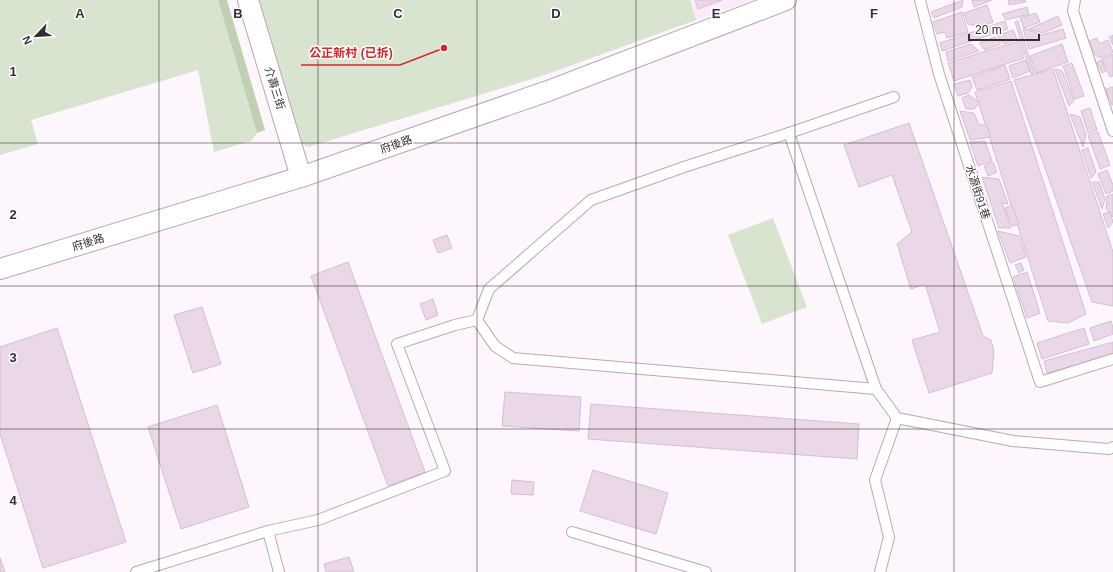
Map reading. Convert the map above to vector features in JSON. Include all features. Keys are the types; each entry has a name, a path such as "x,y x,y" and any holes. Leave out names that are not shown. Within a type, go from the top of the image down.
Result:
{"street":[{"name":"介壽三街","path":"248,0 301,177"},
{"name":"府後路","path":"0,269 301,177 548,91 786,0"}],"lane":[{"name":"水源街91巷","path":"920,0 939,74 1040,382 1113,359"},
{"path":"1075,0 1073,11 1113,132"},
{"path":"477,320 489,289 591,200 684,167 894,97"},
{"path":"789,133 876,389 897,418 1013,441 1112,451"},
{"path":"477,320 495,346 513,358 876,389"},
{"path":"136,572 268,531 318,520 445,471 397,344 456,325 477,320"},
{"path":"880,572 890,537 874,480 897,418"},
{"path":"268,531 279,572"},
{"path":"572,532 706,572"}],"shaded area":[{"path":"690,0 752,0 696,20"}],"green space":[{"path":"0,0 218,0 257,133 251,141 214,152 198,70 31,120 38,144 0,155"},
{"path":"218,0 227,0 265,130 257,133"},
{"path":"253,0 690,0 696,20 545,75 308,147 299,142"},
{"path":"773,218 807,307 762,324 728,235"}],"building":[{"path":"695,0 722,0 698,9"},
{"path":"963,0 962,7 934,18 931,12"},
{"path":"972,0 992,0 974,7"},
{"path":"1008,0 1025,0 1026,2 1009,5"},
{"path":"987,5 993,22 981,27 968,24 964,13"},
{"path":"1027,7 1029,14 1006,20 1002,14"},
{"path":"962,12 968,32 947,38 945,32 937,34 933,22"},
{"path":"1036,13 1040,22 1024,28 1020,18"},
{"path":"1058,16 1062,25 1043,33 1029,29"},
{"path":"1005,21 1008,29 942,51 940,43"},
{"path":"1018,21 1034,73 1031,74 1015,22"},
{"path":"1023,28 1042,35 1063,29 1066,38 1029,49"},
{"path":"1013,30 1017,39 1004,44 997,36"},
{"path":"1113,35 1113,45 1109,37"},
{"path":"995,37 1001,44 985,50 979,43"},
{"path":"1097,38 1099,44 1108,40 1113,52 1101,58 1095,55 1089,41"},
{"path":"1019,41 1024,58 954,81 948,63"},
{"path":"971,44 979,51 948,61 946,52"},
{"path":"1062,44 1068,62 1036,73 1030,56"},
{"path":"1113,54 1113,76 1110,77 1102,59"},
{"path":"1025,60 1030,71 1013,78 1009,66"},
{"path":"1102,60 1104,65 1099,67 1097,62"},
{"path":"1072,63 1084,96 1075,99 1063,66"},
{"path":"1005,65 1010,79 977,90 972,77"},
{"path":"1104,67 1106,71 1102,73 1100,68"},
{"path":"1053,69 1113,252 1113,306 1092,302 1014,80"},
{"path":"1055,69 1062,71 1074,100 1069,106"},
{"path":"970,80 972,87 968,93 958,96 954,84"},
{"path":"1011,81 1086,314 1068,323 1048,321 975,92"},
{"path":"1113,87 1113,105 1112,105 1106,89"},
{"path":"969,95 980,103 974,109 966,109 962,98"},
{"path":"1090,108 1097,130 1088,133 1081,111"},
{"path":"960,111 974,113 979,125 987,125 991,137 970,140"},
{"path":"1070,114 1080,117 1086,135 1083,147"},
{"path":"909,123 983,336 991,340 994,351 992,373 929,393 912,340 940,332 925,284 911,289 897,244 912,232 892,175 859,187 844,145"},
{"path":"1098,132 1110,165 1100,169 1088,135"},
{"path":"985,141 992,161 978,166 970,142"},
{"path":"1088,148 1096,172 1091,178 1082,150"},
{"path":"993,162 997,172 988,176 984,166"},
{"path":"1107,170 1113,185 1113,191 1106,194 1098,174"},
{"path":"982,177 999,179 1008,204 1002,203 1011,228 999,228"},
{"path":"1092,182 1099,182 1105,199 1102,209"},
{"path":"1113,194 1113,217 1106,209 1107,196"},
{"path":"1012,205 1019,224 1012,226 1005,208"},
{"path":"1110,212 1113,222 1108,228 1103,214"},
{"path":"998,231 1019,236 1026,257 1010,263"},
{"path":"447,235 452,248 438,253 433,240"},
{"path":"348,262 425,472 388,486 311,276"},
{"path":"1021,263 1024,270 1019,273 1015,265"},
{"path":"1027,272 1040,313 1027,318 1013,277"},
{"path":"433,299 438,315 426,320 420,304"},
{"path":"202,307 221,364 193,373 174,315"},
{"path":"1111,321 1113,334 1094,341 1090,328"},
{"path":"57,328 126,542 43,568 0,434 0,347"},
{"path":"1084,328 1089,344 1042,359 1037,343"},
{"path":"1113,342 1113,355 1047,373 1044,361"},
{"path":"505,392 581,397 579,431 502,426"},
{"path":"591,404 859,424 857,459 588,439"},
{"path":"217,405 249,507 181,529 148,427"},
{"path":"593,470 668,493 656,534 580,511"},
{"path":"512,480 534,482 533,495 511,494"},
{"path":"349,557 354,572 326,572 324,564"},
{"path":"0,558 5,572 0,572"}],"place":[{"name":"公正新村 (已拆)","path":"444,48"}]}
